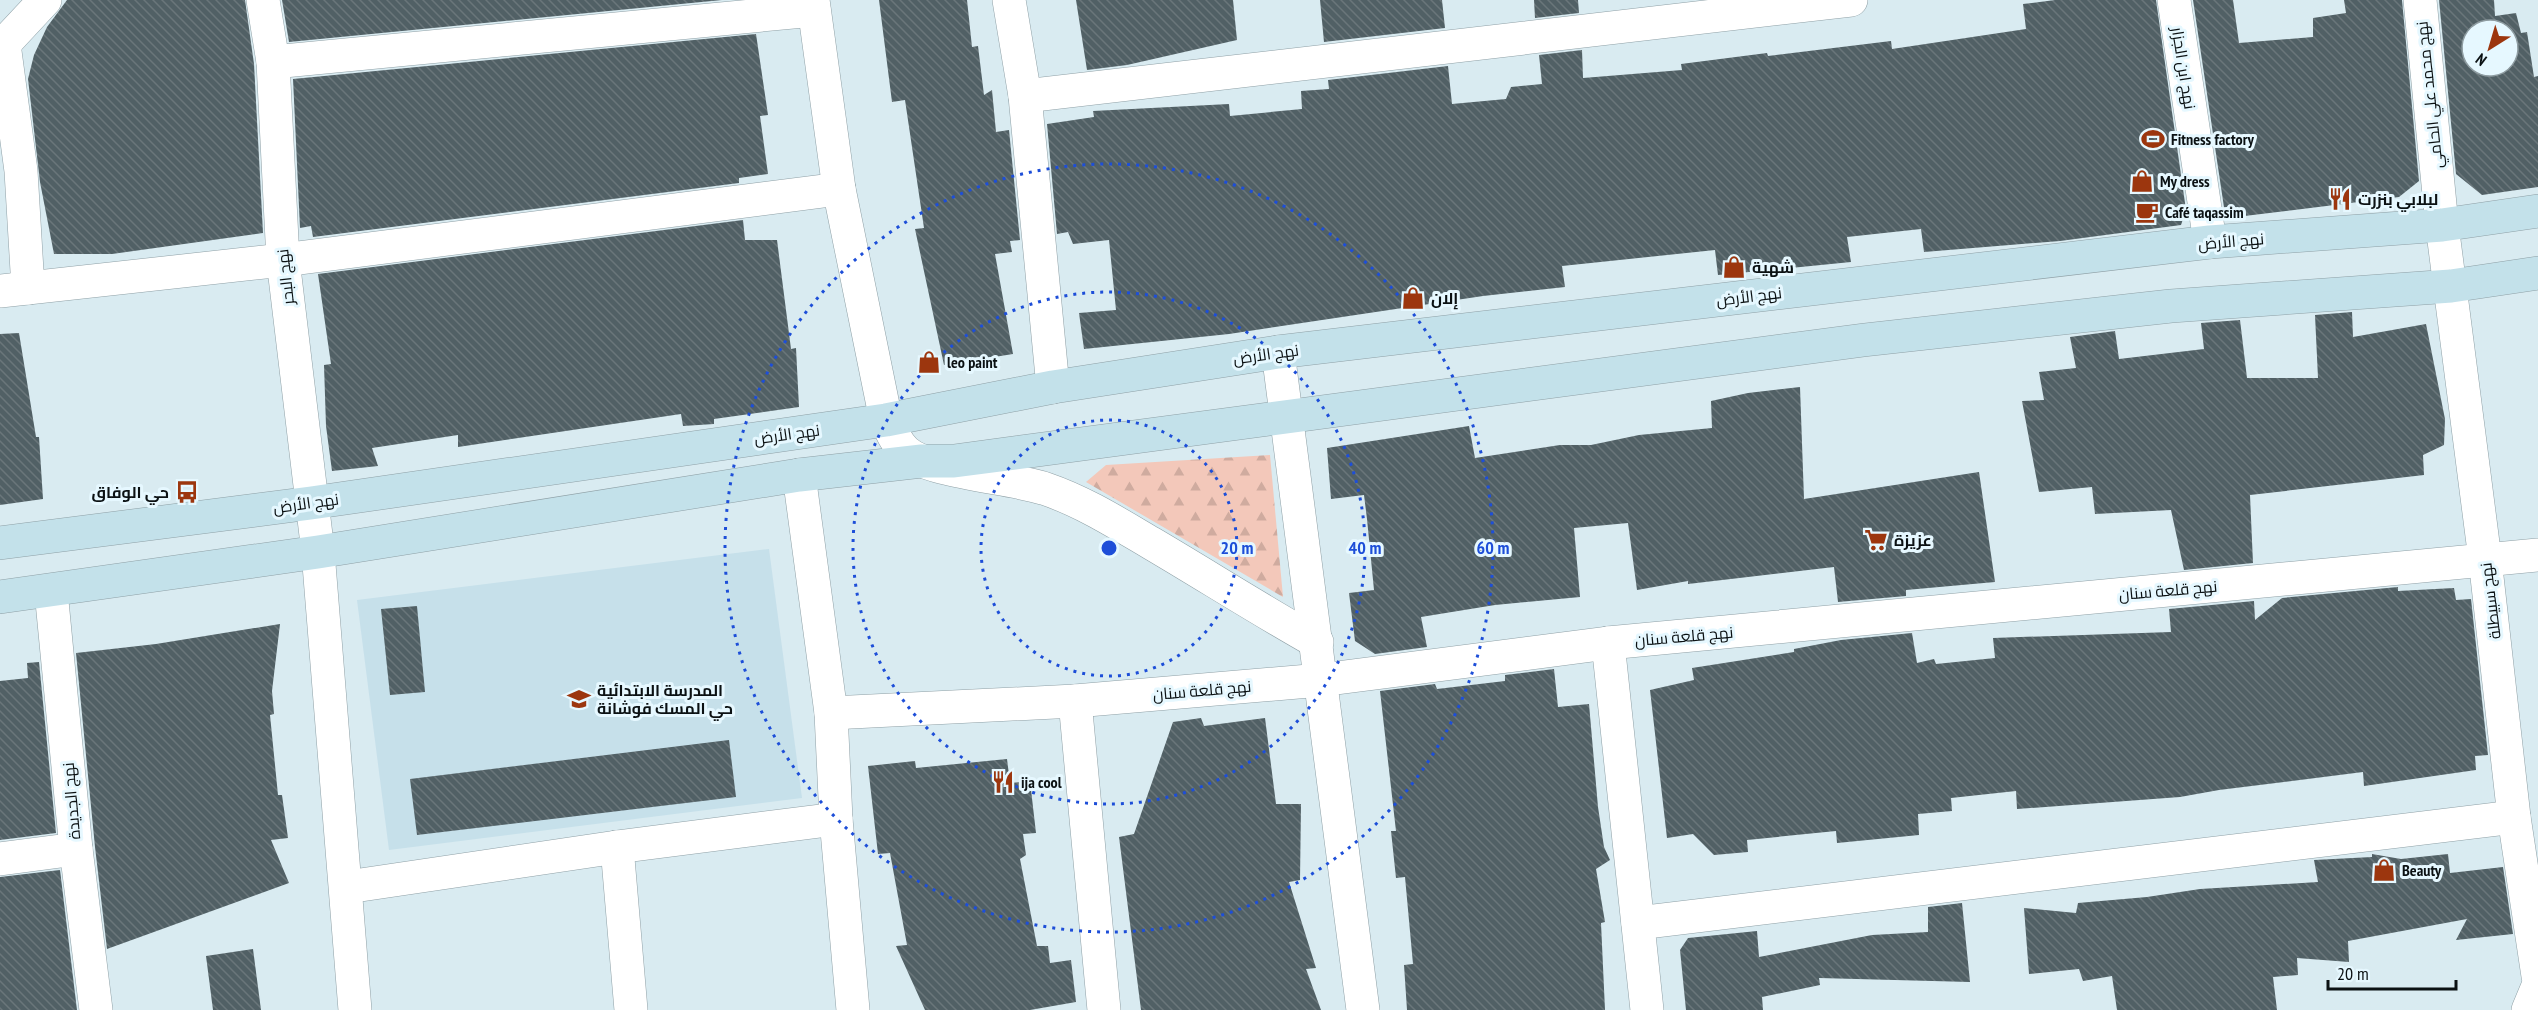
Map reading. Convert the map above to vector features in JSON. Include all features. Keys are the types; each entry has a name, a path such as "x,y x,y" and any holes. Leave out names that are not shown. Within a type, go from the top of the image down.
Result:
{"street":[{"path":"45,0 2,42 21,171 14,289 283,260 838,189"},
{"name":"نهج البحر","path":"263,0 273,62 283,260 318,552 347,887 355,1010"},
{"path":"1009,0 1025,96 1053,387"},
{"path":"1025,96 1851,0"},
{"name":"نهج ابن الجزار","path":"2174,0 2210,242"},
{"name":"نهج محمد علي الحامي","path":"2420,0 2442,225"},
{"path":"273,62 814,5 838,189 886,420 893,435 906,452 922,461 944,468 1045,489 1096,510 1253,606 1317,642"},
{"name":"نهج الأرض","path":"0,543 311,503 886,420 1053,387 1278,351 2210,242 2442,225 2538,211"},
{"name":"نهج سبيطلة","path":"2442,225 2485,559 2514,817 2538,976"},
{"path":"0,597 318,552 799,475 922,461 954,461 1887,337 2171,306 2451,285 2538,273"},
{"path":"1278,351 1363,1010"},
{"path":"799,475 831,714 836,819 852,1010"},
{"name":"نهج قلعة سنان","path":"831,714 1075,701 1321,680 1608,643 2538,555"},
{"name":"نهج الجديدة","path":"51,591 76,849 96,1010"},
{"path":"1608,643 1647,1010"},
{"path":"1075,701 1104,1010"},
{"path":"1638,923 2514,817"},
{"path":"347,887 616,847 836,819"},
{"path":"616,847 631,1010"},
{"path":"0,859 76,849"},
{"path":"2528,1010 2538,986"}],"shaded area":[{"name":"المدرسة الابتدائية حي المسك فوشانة","path":"769,549 802,798 389,850 357,600"}],"green space":[{"path":"1270,455 1283,597 1086,482 1106,465"}],"building":[{"path":"67,0 245,0 254,64 263,233 112,254 54,254 40,182 28,79 34,55 47,27"},
{"path":"282,0 722,0 289,42"},
{"path":"879,0 967,0 972,47 978,46 984,95 992,90 996,132 1009,130 1020,240 1010,241 1012,252 995,254 1013,354 944,365 915,229 924,228 905,100 892,102"},
{"path":"1076,0 1233,0 1237,40 1127,65 1087,70"},
{"path":"1320,0 1442,0 1445,28 1324,42"},
{"path":"1534,0 1578,0 1579,13 1535,18"},
{"path":"2055,0 2156,0 2186,210 2181,225 2060,241 1924,252 1921,229 1847,237 1851,262 1718,275 1715,250 1562,266 1565,287 1483,296 1229,334 1084,349 1079,313 1116,310 1109,240 1073,244 1068,232 1057,234 1047,124 1094,117 1093,111 1229,104 1230,116 1302,109 1301,91 1329,89 1328,80 1448,66 1452,104 1506,99 1511,87 1542,84 1539,55 1582,50 1583,78 1682,70 1681,64 1891,41 1892,49 2026,29 2023,4"},
{"path":"2193,0 2233,0 2239,43 2313,37 2313,18 2346,13 2344,0 2402,0 2419,181 2399,197 2228,218 2225,214"},
{"path":"2439,0 2494,0 2495,16 2516,13 2517,18 2460,18 2460,78 2520,78 2520,29 2521,33 2527,32 2534,77 2538,76 2538,187 2482,195 2456,174"},
{"path":"756,34 768,115 760,116 768,174 739,178 739,183 313,237 311,226 300,228 293,79"},
{"path":"743,220 745,240 777,240 791,349 796,348 799,407 714,419 714,424 683,426 681,414 458,447 458,435 372,448 378,466 332,471 326,426 324,365 331,364 318,274"},
{"path":"2352,312 2353,337 2426,324 2445,419 2444,445 2423,455 2424,475 2250,495 2253,563 2184,570 2171,510 2095,514 2092,487 2039,492 2022,401 2044,400 2039,372 2076,368 2070,337 2115,331 2119,359 2204,349 2201,323 2240,320 2247,378 2318,378 2315,315"},
{"path":"19,333 36,437 39,437 43,499 0,505 0,334"},
{"path":"1800,387 1804,499 1979,472 1995,582 1906,590 1906,596 1838,602 1834,567 1688,584 1688,581 1637,590 1628,523 1574,528 1580,597 1495,605 1421,617 1427,647 1375,654 1355,641 1349,593 1374,590 1364,495 1331,499 1327,448 1469,426 1475,458 1560,445 1591,445 1639,435 1712,428 1711,401 1748,393"},
{"path":"2398,587 2398,591 2454,588 2456,600 2471,599 2488,755 2475,756 2476,770 2364,786 2363,772 2180,797 2017,809 2016,791 1951,798 1952,811 1918,814 1919,835 1837,843 1836,831 1747,840 1748,852 1714,855 1693,834 1667,838 1650,690 1694,680 1692,668 1794,652 1794,649 1841,640 1912,633 1917,663 1934,659 1936,664 1995,658 1993,638 2171,632 2169,609 2254,601 2255,620 2282,598"},
{"path":"417,606 425,692 390,695 381,609"},
{"path":"280,624 272,691 274,714 270,715 278,795 282,795 288,838 271,840 289,883 107,949 76,653 156,644"},
{"path":"39,662 56,833 0,840 0,681 28,678 27,663"},
{"path":"1554,669 1558,707 1589,704 1598,807 1604,847 1610,860 1596,869 1605,922 1601,923 1605,1010 1407,1010 1404,965 1413,964 1405,877 1396,878 1391,831 1396,831 1380,691 1435,684 1437,689 1505,681 1505,675"},
{"path":"1201,718 1204,726 1265,718 1276,804 1301,804 1300,880 1289,882 1316,968 1306,969 1321,1010 1141,1010 1119,837 1134,834 1173,722"},
{"path":"729,740 736,797 417,835 410,779"},
{"path":"1007,759 1010,783 1030,781 1036,833 1023,834 1026,855 1020,859 1037,946 1048,946 1050,963 1071,960 1076,1002 1030,1010 925,1010 896,946 907,945 890,853 878,854 868,766 915,761 916,768"},
{"path":"2372,854 2401,859 2448,854 2450,873 2503,867 2513,934 2456,940 2467,919 2348,941 2349,962 2297,958 2298,975 2273,977 2277,1010 2117,1010 2112,976 2083,981 2079,969 2029,974 2024,908 2076,913 2078,903 2147,897 2200,889 2318,882 2314,860 2372,857"},
{"path":"60,870 77,1010 0,1010 0,877"},
{"path":"1962,903 1970,982 1819,978 1820,985 1762,997 1763,1010 1686,1010 1680,950 1688,938 1757,931 1759,957 1872,935 1928,932 1928,907"},
{"path":"253,949 261,1010 213,1010 206,956"}],"place":[{"name":"Fitness factory","path":"2153,139"},
{"name":"My dress","path":"2142,181"},
{"name":"لبلابي بنزرت","path":"2340,199"},
{"name":"Café taqassim","path":"2147,212"},
{"name":"شهية","path":"1734,267"},
{"name":"إلان","path":"1413,298"},
{"name":"leo paint","path":"929,362"},
{"name":"حي الوفاق","path":"187,492"},
{"name":"عزيزة","path":"1876,540"},
{"name":"المدرسة الابتدائية حي المسك فوشانة","path":"579,699"},
{"name":"ija cool","path":"1003,782"},
{"name":"Beauty","path":"2384,870"}]}
